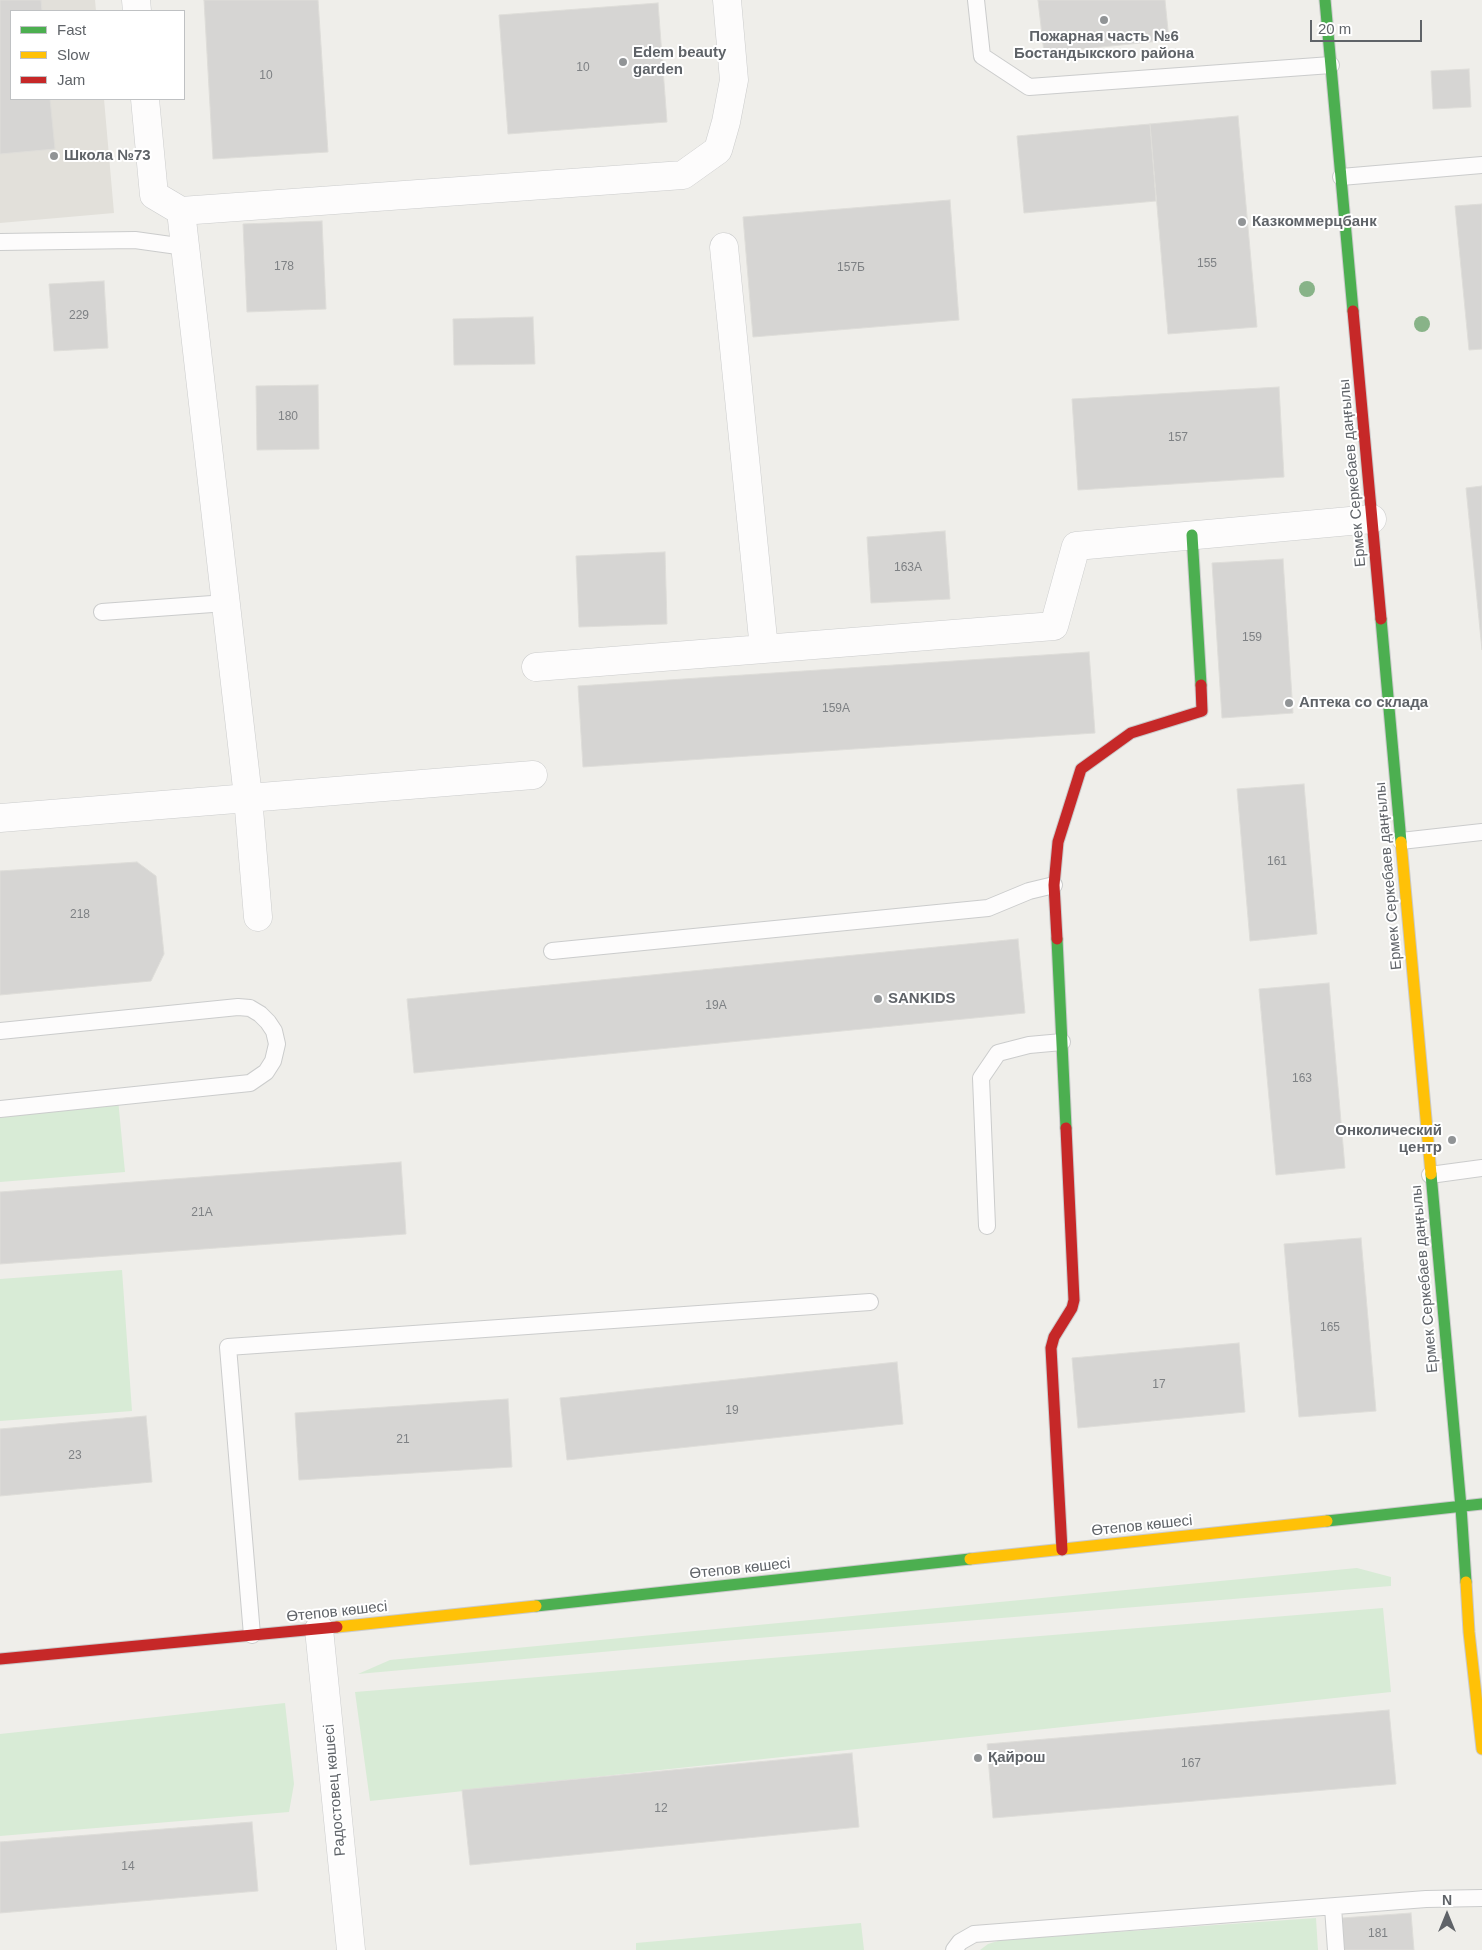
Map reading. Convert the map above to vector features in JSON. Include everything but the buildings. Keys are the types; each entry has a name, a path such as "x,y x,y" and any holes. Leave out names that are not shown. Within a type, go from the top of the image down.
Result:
{"street":[{"path":"145,100 154,195 181,212 683,175 718,150 726,122 734,80 726,0"},
{"name":"Ермек Серкебаев даңғылы","path":"1325,0 1461,1507 1469,1632 1482,1749"},
{"path":"181,212 248,797 258,917"},
{"path":"724,247 764,648"},
{"path":"536,667 1054,626 1076,546 1372,519"},
{"path":"1062,1550 1051,1348 1054,1337 1072,1308 1074,1300 1054,884 1058,842 1081,769 1131,733 1202,712 1192,535"},
{"path":"0,818 533,775"},
{"name":"Өтепов көшесі","path":"0,1659 319,1629 1482,1504"},
{"name":"Радостовец көшесі","path":"319,1629 351,1950"}],"lane":[{"path":"976,0 982,56 1028,87 1331,65"},
{"path":"1341,177 1482,165"},
{"path":"0,242 135,240 185,247"},
{"path":"102,612 226,603"},
{"path":"1401,841 1482,832"},
{"path":"552,950 988,908 1030,891 1054,884"},
{"path":"0,1031 238,1007 250,1008 260,1014 274,1032 277,1044 273,1061 266,1072 250,1082 0,1109"},
{"path":"987,1226 981,1078 998,1053 1028,1045 1062,1042"},
{"path":"1430,1175 1482,1168"},
{"path":"252,1636 228,1347 870,1302"},
{"path":"954,1950 960,1942 974,1934 1426,1900 1482,1898"},
{"path":"1333,1907 1336,1950"}],"shaded area":[{"name":"Школа №73","path":"0,0 95,0 96,10 10,10 10,100 104,100 114,213 0,223"}],"green space":[{"path":"118,1099 125,1172 0,1182 0,1109"},
{"path":"122,1270 132,1411 0,1421 0,1279"},
{"path":"1357,1568 1391,1577 1391,1586 746,1639 358,1674 390,1660"},
{"path":"1383,1608 1391,1692 370,1801 355,1692"},
{"path":"285,1703 294,1784 289,1812 0,1836 0,1734"},
{"path":"1316,1918 1318,1950 980,1950 988,1944 1001,1940"},
{"path":"861,1923 864,1950 636,1950 636,1943"}],"traffic: fast":[{"path":"1325,0 1353,311"},
{"path":"1192,535 1201,685"},
{"path":"1381,619 1401,842"},
{"path":"1057,939 1066,1128"},
{"path":"1431,1174 1466,1582"},
{"path":"1327,1521 1482,1504"},
{"path":"536,1606 970,1559"}],"traffic: slow":[{"path":"1401,842 1431,1174"},
{"path":"970,1559 1327,1521"},
{"path":"1466,1582 1469,1632 1482,1749"},
{"path":"337,1627 536,1606"}],"traffic: jam":[{"path":"1353,311 1381,619"},
{"path":"1057,939 1054,885 1058,842 1081,769 1131,733 1202,711 1201,685"},
{"path":"1062,1550 1051,1348 1054,1337 1072,1308 1074,1300 1066,1128"},
{"path":"0,1659 337,1627"}],"place":[{"name":"Пожарная часть №6 Бостандыкского района","path":"1104,20"},
{"name":"Edem beauty garden","path":"623,62"},
{"name":"Школа №73","path":"54,156"},
{"name":"Казкоммерцбанк","path":"1242,222"},
{"name":"Аптека со склада","path":"1289,703"},
{"name":"SANKIDS","path":"878,999"},
{"name":"Онколический центр","path":"1452,1140"},
{"name":"Қайрош","path":"978,1758"}]}
